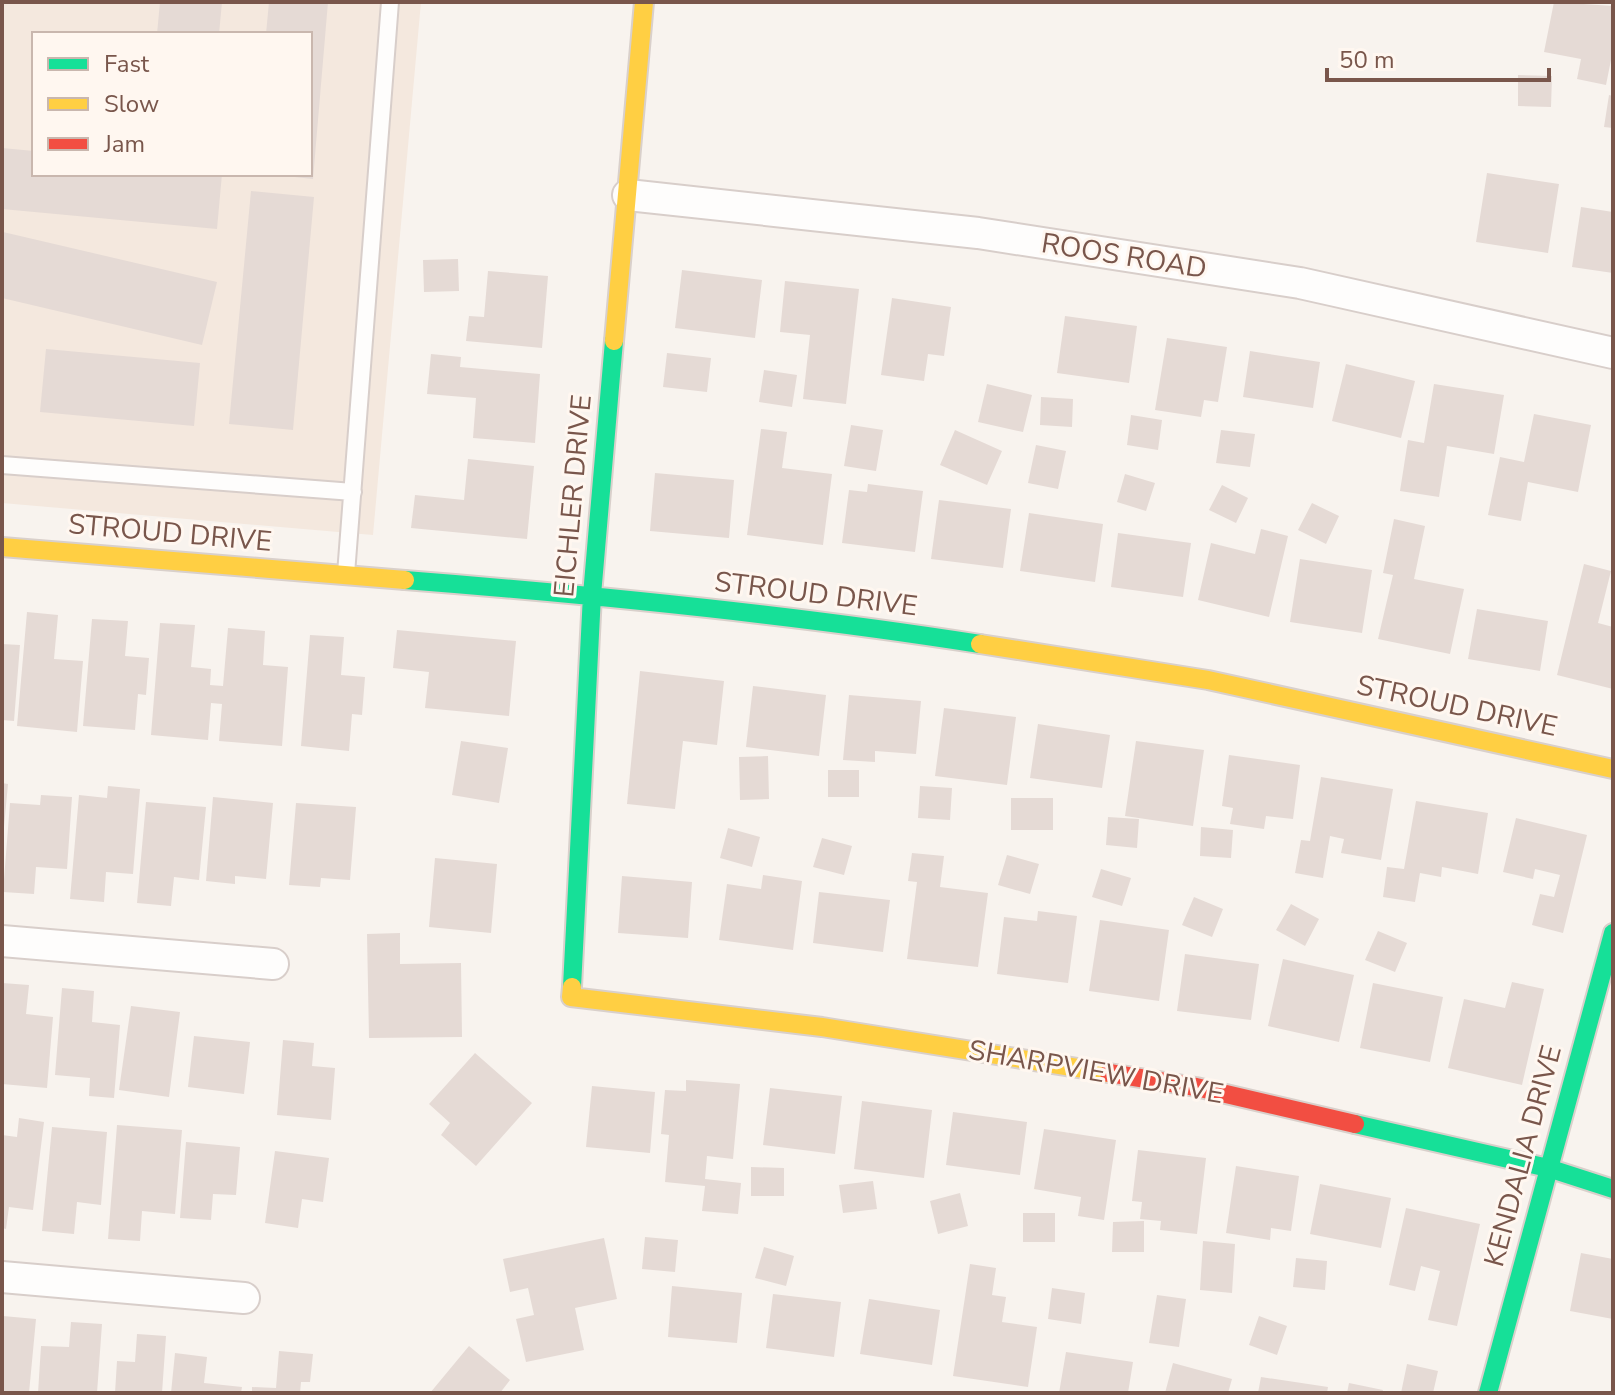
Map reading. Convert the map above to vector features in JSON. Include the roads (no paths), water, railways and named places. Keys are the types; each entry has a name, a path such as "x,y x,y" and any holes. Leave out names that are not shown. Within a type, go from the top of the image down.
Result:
{"street":[{"name":"EICHLER DRIVE","path":"571,997 592,595 644,2"},
{"name":"ROOS ROAD","path":"628,195 978,233 1300,283 1613,353"},
{"name":"STROUD DRIVE","path":"2,547 592,595 851,624 1208,680 1613,769"},
{"name":"KENDALIA DRIVE","path":"1488,1393 1613,933"},
{"path":"2,941 273,964"},
{"name":"SHARPVIEW DRIVE","path":"571,997 822,1027 1196,1087 1548,1168 1613,1189"},
{"path":"2,1277 244,1298"}],"lane":[{"path":"346,574 390,2"},
{"path":"2,465 353,492"}]}
